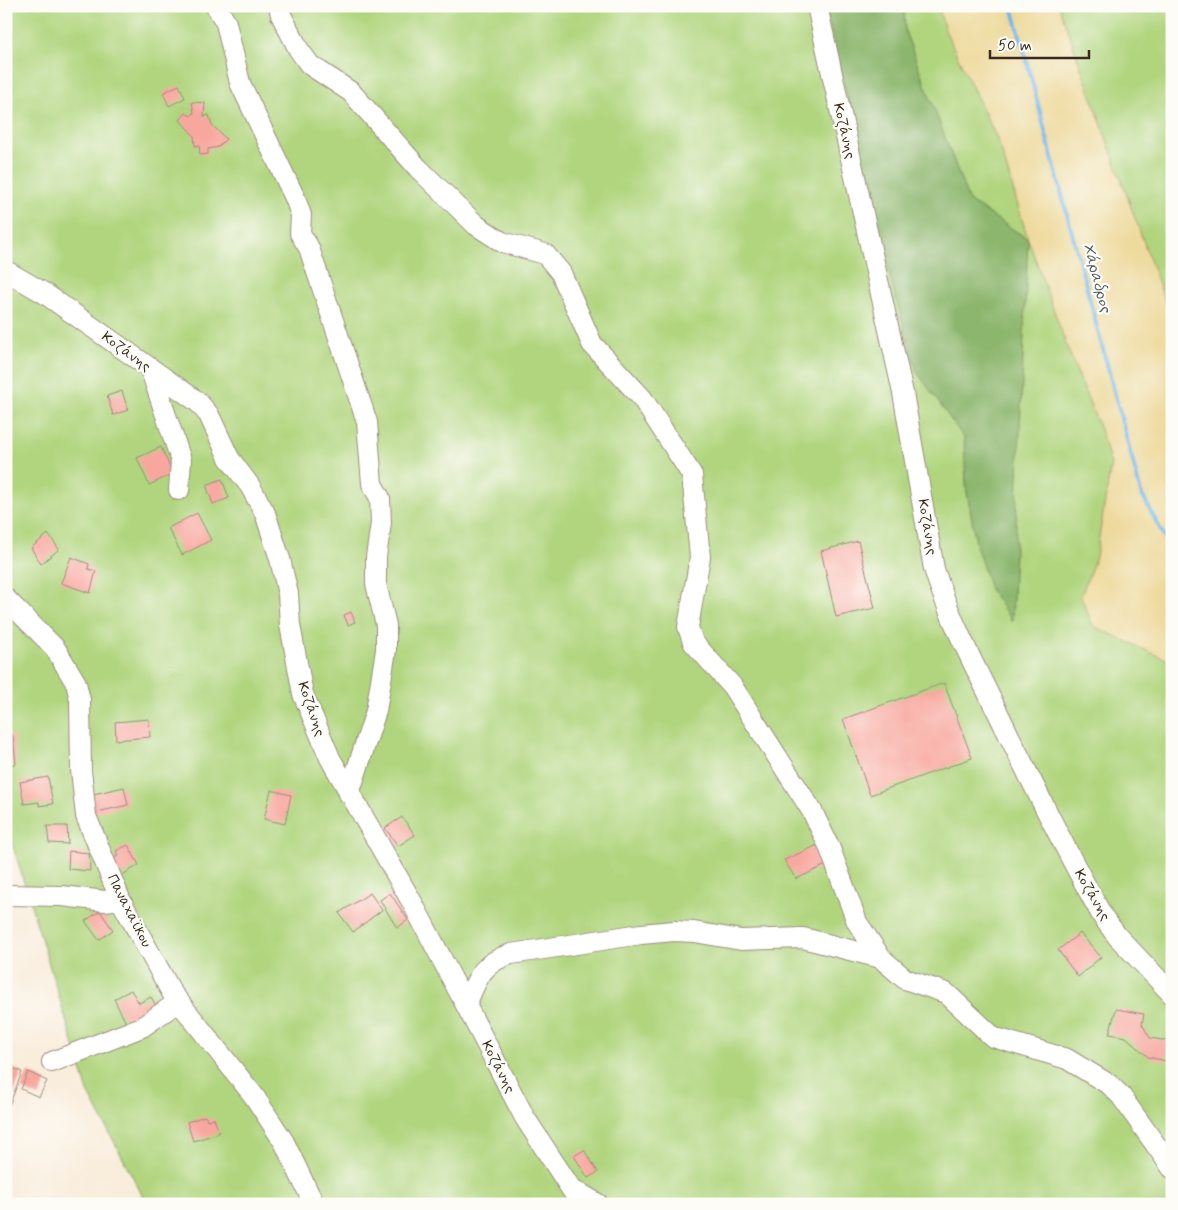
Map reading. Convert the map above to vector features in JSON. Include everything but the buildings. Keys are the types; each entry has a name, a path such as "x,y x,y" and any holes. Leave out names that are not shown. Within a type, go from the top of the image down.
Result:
{"street":[{"path":"216,6 229,33 240,83 266,133 301,215 300,233 309,248 367,422 372,484 380,498 381,523 376,557 376,584 386,625 386,650 376,711 349,794"},
{"path":"279,6 284,21 310,65 351,92 418,168 476,225 502,242 545,254 550,258 565,280 592,344 642,398 689,468 694,485 700,557 688,627 690,636 701,652 732,686 812,811 829,846 857,922 881,958 905,979 946,993 994,1037 1066,1059 1110,1085 1121,1096 1172,1168"},
{"name":"Κοζάνης","path":"817,6 902,393 934,569 941,592 962,640 1030,778 1099,908 1117,936 1172,994"},
{"name":"Κοζάνης","path":"6,271 44,293 151,371 198,402 208,415 229,458 250,486 265,512 280,559 288,594 290,625 303,694 330,758 413,904 525,1118 576,1196"},
{"path":"151,371 181,460 179,490"},
{"name":"Παναχαϊκου","path":"6,599 55,648 76,683 80,700 82,778 86,816 120,899 178,1002 254,1096 284,1142 314,1204"},
{"path":"6,895 62,896 105,901 120,899"},
{"path":"466,1005 479,975 496,958 641,934 684,932 742,940 803,938 881,958"},
{"path":"52,1062 142,1026 178,1002"},
{"path":"576,1196 598,1204"}],"green space":[{"path":"6,6 1172,6 1172,1204 147,1204 88,1092 6,823"},
{"path":"825,6 904,6 905,31 969,201 1028,239 1012,621 990,589 977,548 966,487 964,438 917,372 893,289"}],"sand":[{"path":"938,6 1059,6 1172,321 1172,662 1093,626 1081,596 1096,556 1111,464 1099,426 1069,352 1028,239 999,143 945,30"}],"waterway":[{"name":"Χάραδρος","path":"1012,6 1141,493 1172,551"}]}
